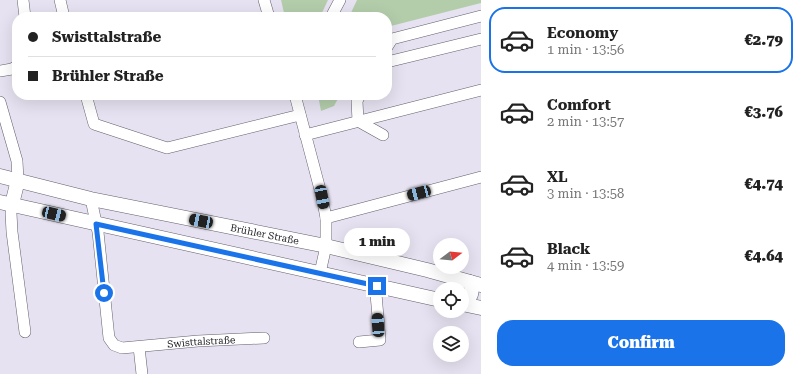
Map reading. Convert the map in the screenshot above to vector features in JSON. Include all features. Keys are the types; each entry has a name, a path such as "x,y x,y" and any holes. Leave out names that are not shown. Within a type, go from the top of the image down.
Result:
{"main road":[{"name":"Brühler Straße","path":"0,176 91,199 326,246 427,270 476,284"},
{"path":"18,180 6,203 433,298"},
{"path":"469,299 476,284"},
{"path":"469,305 481,308"}],"street":[{"path":"23,0 24,12"},
{"path":"60,0 63,12"},
{"path":"264,0 268,12"},
{"path":"333,12 340,0"},
{"path":"392,39 481,16"},
{"path":"392,61 481,39"},
{"path":"0,71 12,69"},
{"path":"305,135 481,90"},
{"path":"87,100 94,124 167,148 300,115"},
{"path":"296,100 322,197 326,218 326,246 320,273"},
{"path":"358,100 358,121"},
{"path":"0,102 17,161 18,180"},
{"path":"358,121 384,135"},
{"path":"326,218 481,177"},
{"name":"Swisttalstraße","path":"91,199 96,224 109,338 114,345 122,348 198,341 264,338"},
{"path":"6,203 11,212 12,232 25,332"},
{"path":"359,342 380,340 376,294 377,286"},
{"path":"139,347 142,374"}],"green space":[{"path":"281,0 328,0 322,12 284,12"},
{"path":"357,0 481,0 481,3 392,26 392,12 351,12"},
{"path":"319,100 337,100 334,106 321,111"}],"route":[{"path":"104,293 96,224 377,286"}]}
